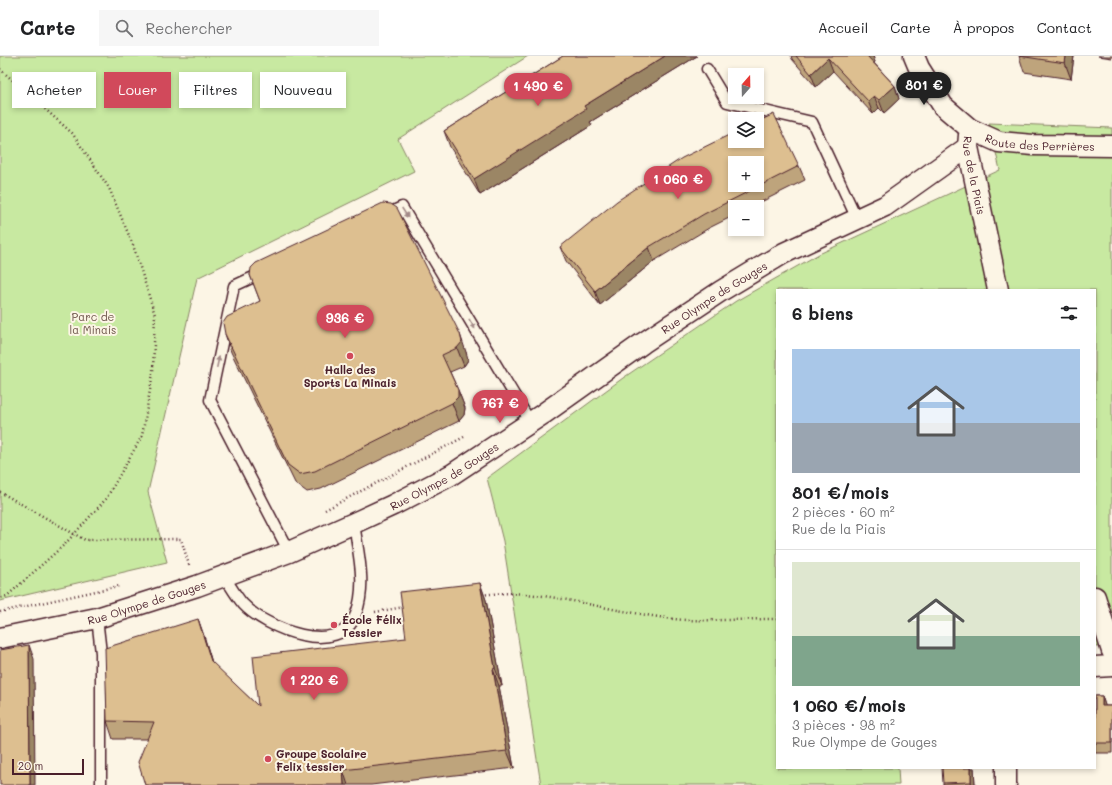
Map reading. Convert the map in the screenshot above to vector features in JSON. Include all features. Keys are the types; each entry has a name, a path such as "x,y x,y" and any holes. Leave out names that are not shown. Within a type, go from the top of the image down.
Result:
{"street":[{"name":"Rue de la Piais","path":"914,56 919,68 943,106 969,138 998,289"},
{"name":"Route des Perrières","path":"969,138 1033,145 1112,146"},
{"name":"Rue Olympe de Gouges","path":"0,638 96,618 197,586 289,552 354,523 451,475 531,423 643,343 721,291 784,253 885,206 969,138"},
{"path":"1096,601 1112,651"},
{"path":"1096,667 1112,666"},
{"path":"1006,769 1006,785"}],"lane":[{"path":"707,69 727,102 812,122 857,219"},
{"path":"381,217 402,207 531,423"},
{"path":"269,269 234,286 210,400 289,552"},
{"path":"224,576 243,604 262,618 282,629 309,637 324,638 337,634 349,626 356,614 362,580 354,523"},
{"path":"96,618 101,653 101,785"}],"path":[{"path":"0,69 72,133 109,188 133,245 155,315 153,373 142,436 106,499 65,544 7,596 0,598"},
{"path":"0,492 85,540 181,538 197,586"},
{"path":"477,596 500,593 544,597 576,601 628,612 685,620 776,619"},
{"path":"356,614 409,606"}],"green space":[{"name":"Parc de la Minais","path":"0,56 528,56 398,139 414,171 197,278 148,492 167,562 0,601"},
{"path":"989,123 1112,128 1112,646 1096,647 1096,289 776,289 776,769 898,769 899,785 541,785 503,541 487,478 623,378 736,301 819,254 1000,170"}],"building":[{"path":"563,56 665,56 584,106 586,109 474,179 444,131"},
{"path":"796,56 867,56 895,86 879,100 874,96 868,101 828,58 811,74"},
{"path":"1019,56 1066,56 1065,63"},
{"path":"774,114 799,166 764,184 764,156 728,156 728,192 748,192 732,200 728,200 728,202 704,214 649,247 595,291 560,247 617,201 682,158 728,135 728,148 764,148 764,119"},
{"name":"Halle des Sports La Minais","path":"383,203 391,204 397,208 460,334 462,342 457,348 442,355 458,390 458,397 452,403 315,471 300,474 288,465 225,334 223,323 227,317 260,301 250,275 251,268 256,263"},
{"path":"480,583 495,668 493,669 507,751 343,770 344,785 145,785 138,762 154,722 107,721 105,648 198,619 211,661 258,706 253,656 406,638 400,592"},
{"path":"29,645 30,785 0,785 0,650"},
{"path":"1096,696 1102,696 1102,706 1112,706 1112,743 1096,743"},
{"path":"942,769 971,769 971,782 943,783"}],"place":[{"name":"Halle des Sports La Minais","path":"350,356"},
{"name":"École Félix Tessier","path":"334,625"},
{"name":"Groupe Scolaire Felix tessier","path":"268,759"}]}
